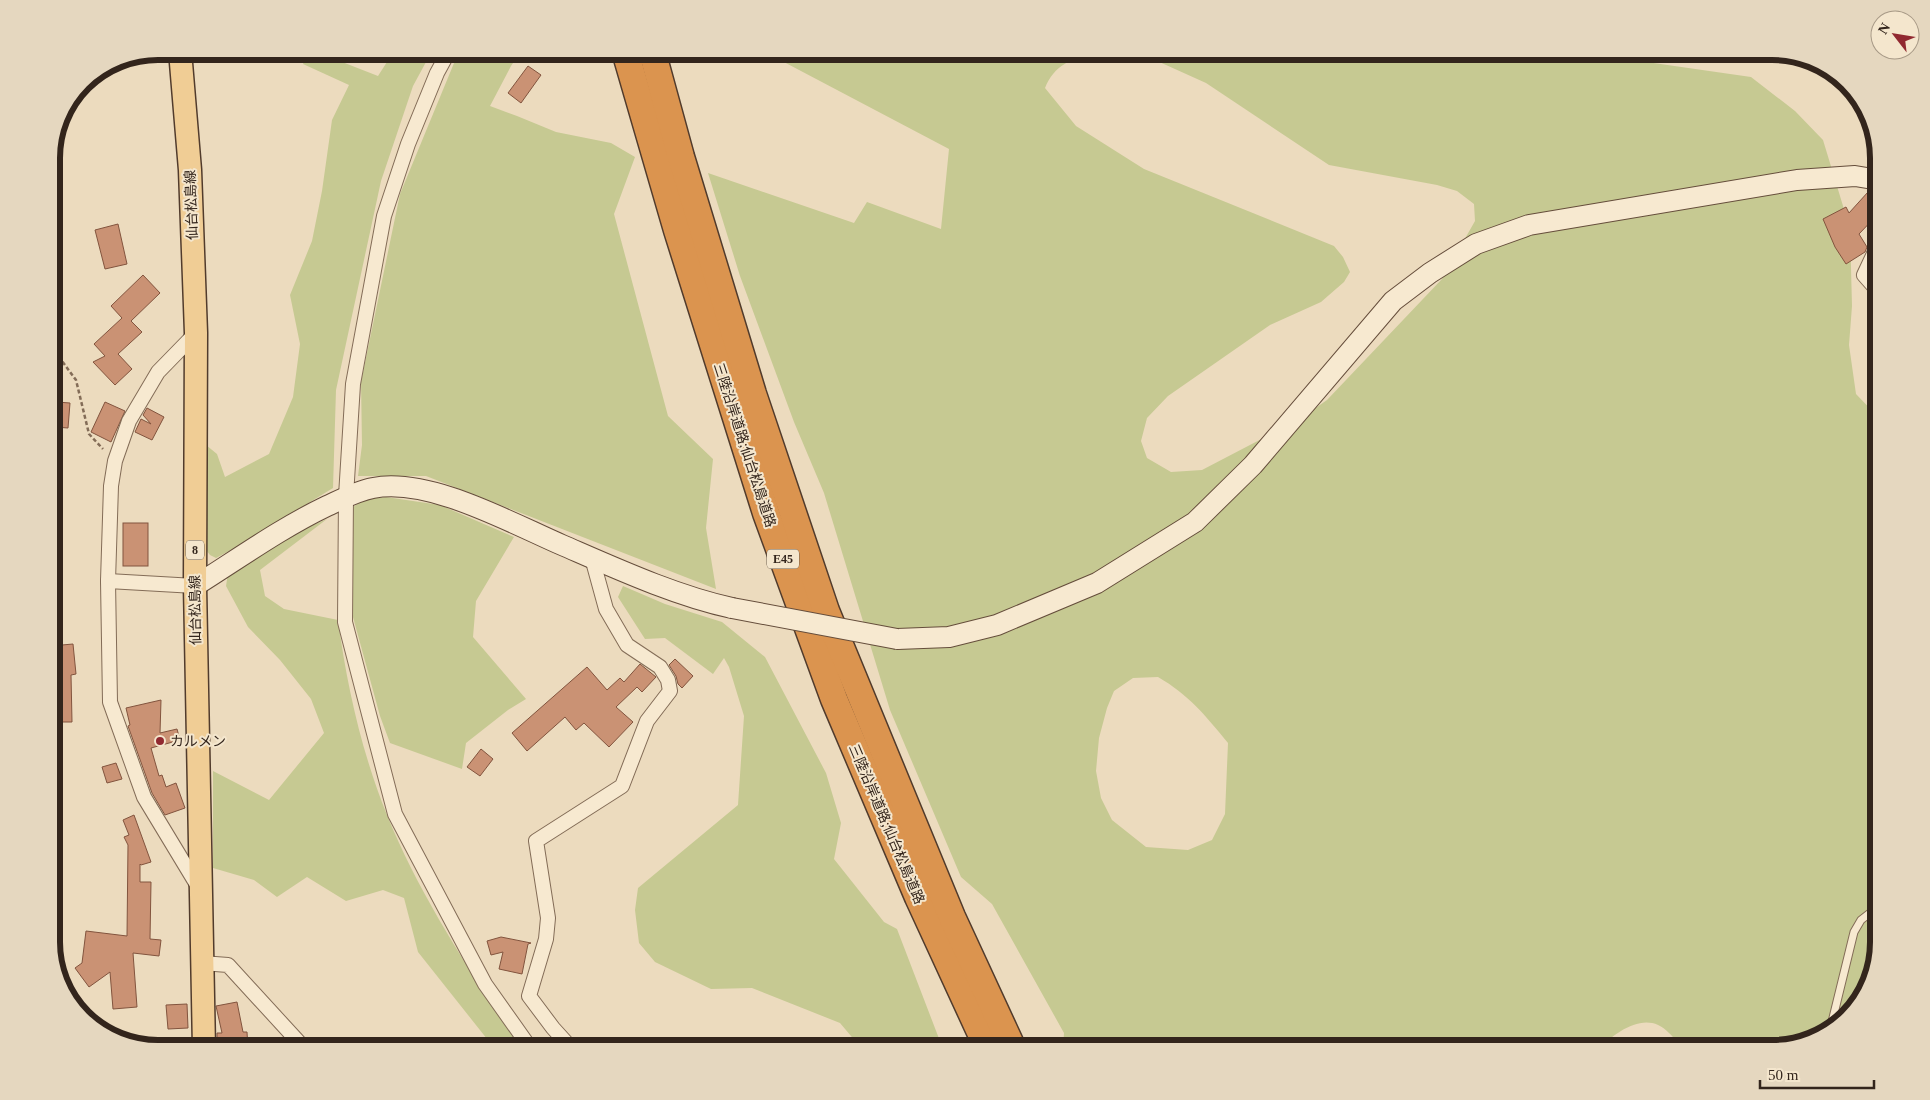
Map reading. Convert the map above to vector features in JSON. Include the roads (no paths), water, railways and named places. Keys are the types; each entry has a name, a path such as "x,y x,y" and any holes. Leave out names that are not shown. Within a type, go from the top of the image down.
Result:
{"highway":[{"name":"三陸沿岸道路;仙台松島道路","path":"627,60 680,239 766,513 834,699 918,897 984,1040"},
{"name":"三陸沿岸道路;仙台松島道路","path":"654,60 681,157 753,394 826,611 952,918 1008,1040"}],"main road":[{"name":"仙台松島線","path":"181,60 190,170 196,333 195,586 204,1040"}],"street":[{"path":"444,60 408,144 384,216 353,384 346,496 345,622 395,814 485,984 525,1040"},
{"path":"108,581 195,586 289,527 346,496 373,488 402,487 431,491 493,514 592,558 714,604 897,639 949,637 997,625 1097,584 1195,522 1253,465 1393,301 1430,273 1476,244 1529,225 1797,180 1855,176 1870,179"},
{"path":"1870,261 1864,275 1870,282"},
{"path":"196,333 158,372 129,422 115,460 111,486 108,581 110,702 144,797 201,890"},
{"path":"564,1040 529,996 546,939 548,918 536,841 622,786 647,721 670,692 668,680 660,667 627,645 606,609 592,558"},
{"path":"202,963 228,965 297,1040"}],"lane":[{"path":"1833,1019 1854,932 1861,920 1870,913"}],"place":[{"name":"カルメン","path":"160,741"}]}
